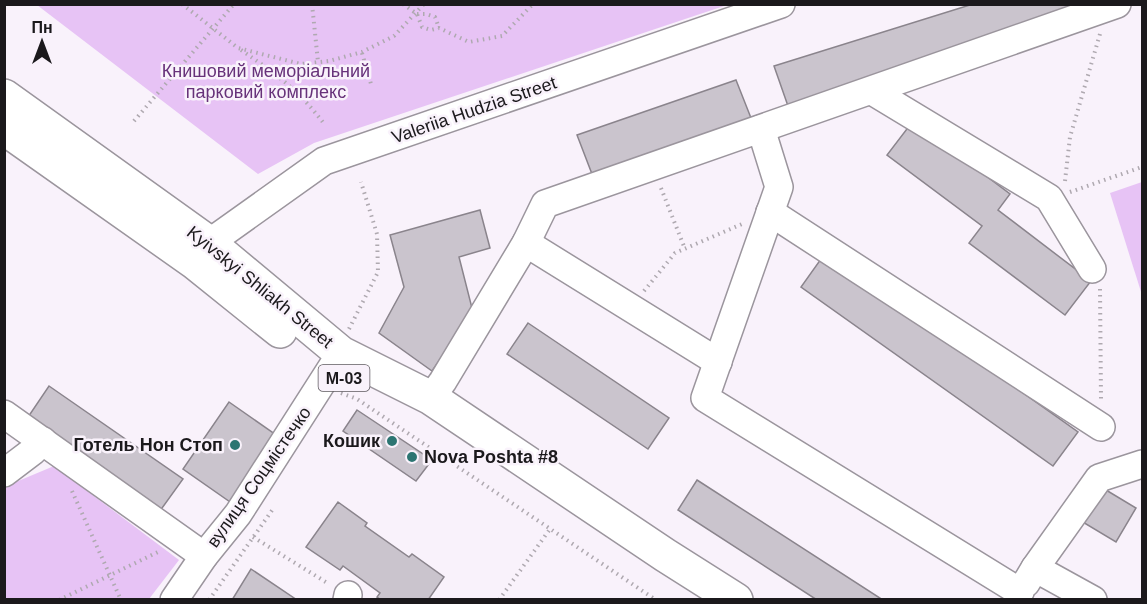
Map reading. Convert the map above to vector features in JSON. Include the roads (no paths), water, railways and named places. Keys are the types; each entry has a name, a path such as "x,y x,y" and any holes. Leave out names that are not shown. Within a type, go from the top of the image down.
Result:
{"highway":[{"name":"Kyivskyi Shliakh Street","path":"4,96 335,361 418,417 704,600"},
{"name":"Kyivskyi Shliakh Street","path":"4,128 202,253"},
{"name":"Kyivskyi Shliakh Street","path":"335,361 431,398 736,600"}],"street":[{"name":"Valeriia Hudzia Street","path":"202,253 324,161 781,4"},
{"path":"431,398 526,243 545,204 1113,6"},
{"path":"872,91 1056,196 1092,269"},
{"path":"761,129 779,187 705,398 1018,596 1035,568 1100,478 1143,464"},
{"path":"770,212 1101,427"},
{"path":"526,243 718,362"},
{"name":"вулиця Соцмістечко","path":"174,600 204,556 238,514 335,361"},
{"path":"4,414 204,556"},
{"path":"4,473 43,441"},
{"path":"1035,568 1093,600"}],"place":[{"name":"Кошик","path":"392,441"},
{"name":"Готель Нон Стоп","path":"235,445"},
{"name":"Nova Poshta #8","path":"412,457"}],"park label":[{"name":"Книшовий меморіальний парковий комплекс","path":"266,82"}]}
